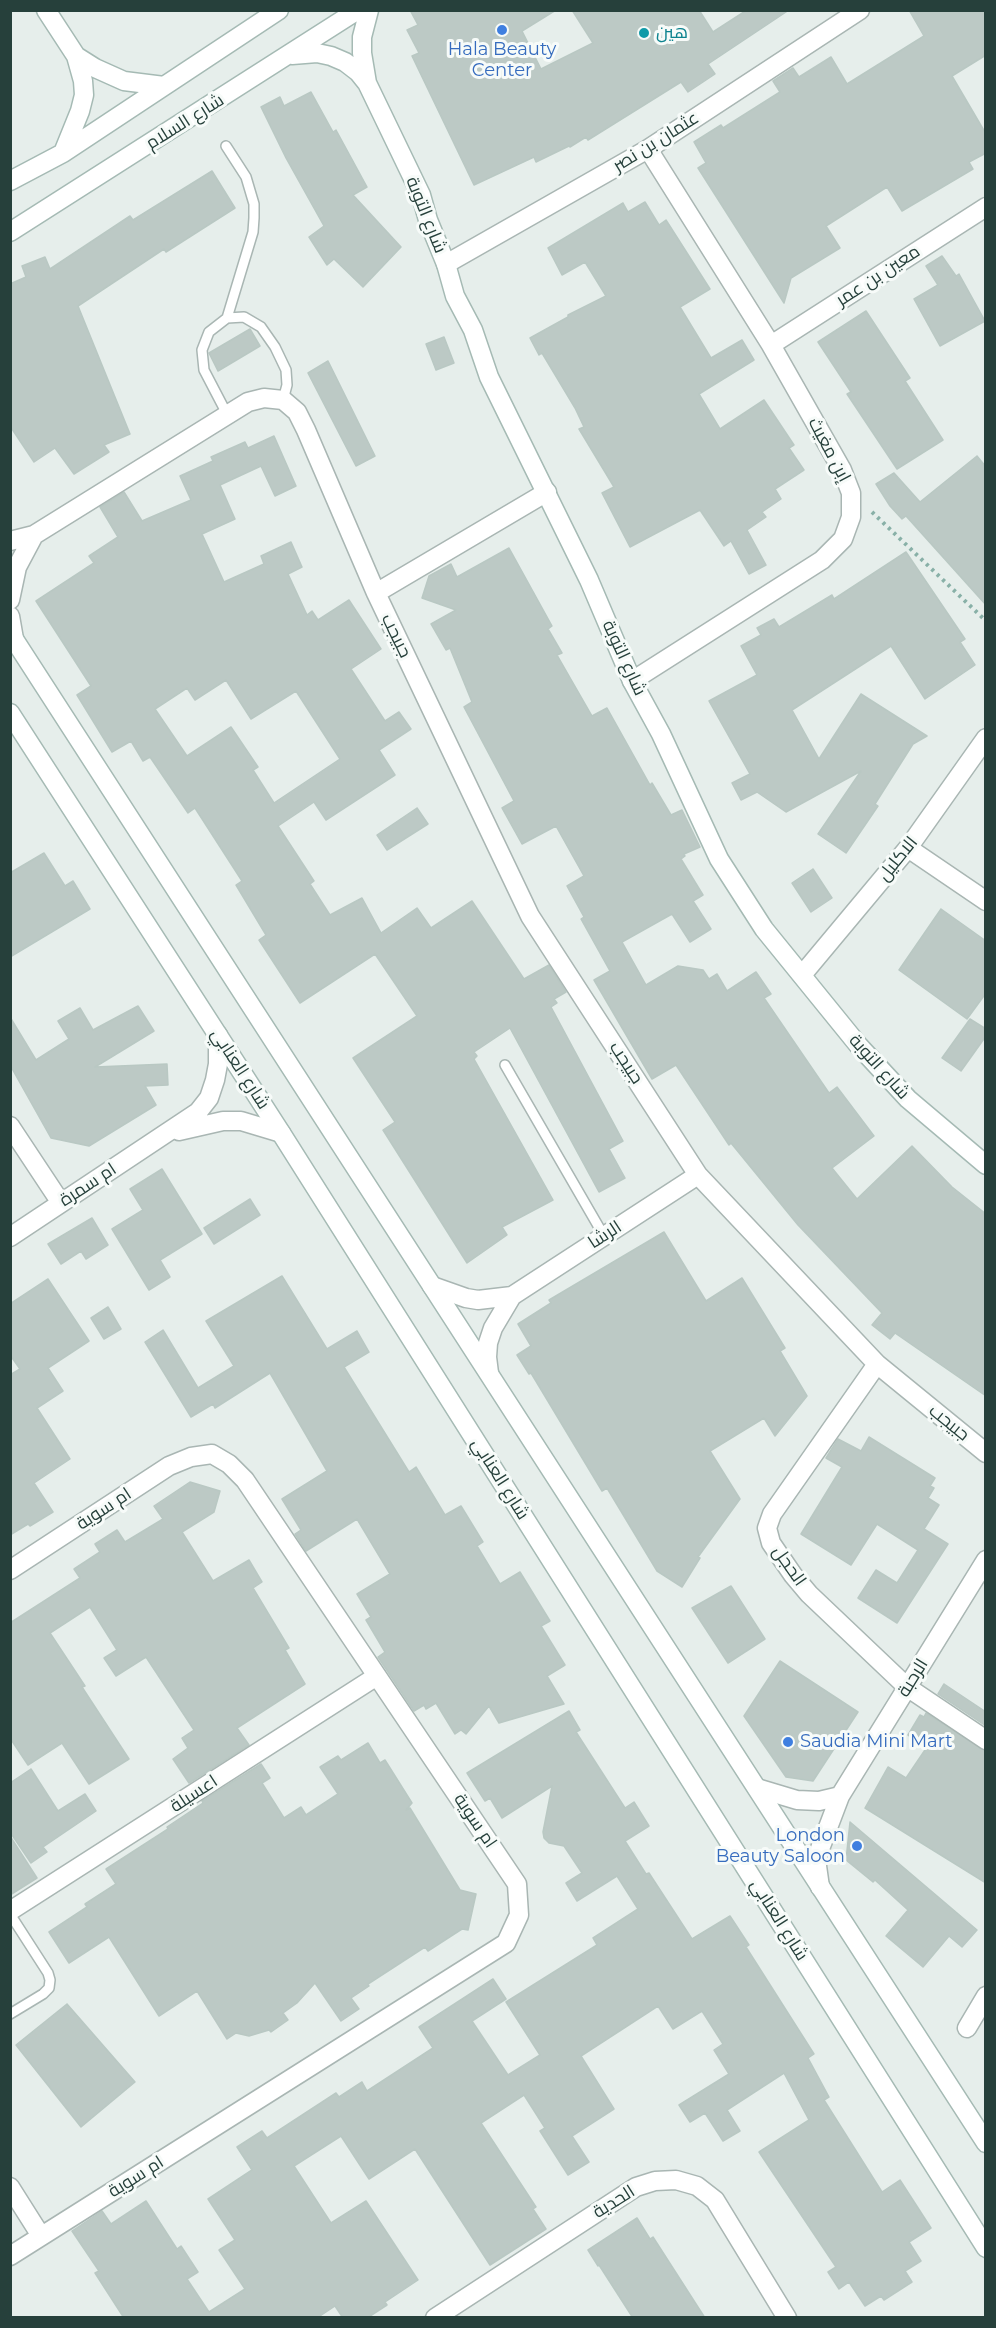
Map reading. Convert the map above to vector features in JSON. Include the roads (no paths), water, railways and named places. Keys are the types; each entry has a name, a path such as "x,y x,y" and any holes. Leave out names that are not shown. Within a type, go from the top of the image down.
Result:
{"street":[{"path":"46,10 76,56 83,81 84,95 75,127 63,153"},
{"path":"10,181 63,153 279,10"},
{"name":"شارع السلام","path":"10,232 358,10"},
{"name":"شارع التوبة","path":"369,10 362,37 367,83 421,195 455,296 473,330 489,377 589,580 632,681 661,734 719,859 764,929 859,1046 908,1099 986,1165"},
{"name":"عثمان بن نصر","path":"446,264 648,148 860,10"},
{"name":"شارع التوبة","path":"289,56 317,53 331,56 351,67 367,83"},
{"path":"76,56 102,72 124,81 164,86"},
{"name":"إبن مغيث","path":"632,681 822,560 843,539 851,517 851,493 842,470 771,345 648,148"},
{"name":"معين بن عمر","path":"771,345 986,207"},
{"path":"10,541 34,535 248,402 264,398 283,400"},
{"name":"جبيجب","path":"283,400 297,412 306,430 376,593 530,916 698,1175 877,1364 986,1453"},
{"name":"جبيجب","path":"376,593 547,492"},
{"path":"10,600 17,567 34,535"},
{"path":"10,616 12,636 986,2143"},
{"name":"شارع العنابي","path":"10,713 281,1133 986,2248"},
{"name":"الاكليل","path":"802,975 908,848 986,738"},
{"path":"908,848 986,901"},
{"name":"ام سمرة","path":"10,1236 198,1112 209,1098 218,1064 218,1035"},
{"name":"ام سمرة","path":"166,1134 223,1121 241,1121 281,1133"},
{"path":"10,1126 61,1203"},
{"name":"الرشا","path":"489,1373 488,1343 493,1328 512,1296 698,1175"},
{"name":"الرشا","path":"432,1286 450,1294 478,1300 512,1296"},
{"name":"الحجل","path":"877,1364 772,1514 767,1528 771,1543 804,1588 907,1687"},
{"name":"ام سوية","path":"10,1570 169,1466 191,1457 212,1454 229,1464 246,1480 517,1884 519,1915 506,1942 10,2256"},
{"name":"الرحبة","path":"820,1887 818,1854 840,1796 986,1560"},
{"name":"اعسيلة","path":"10,1912 377,1676"},
{"path":"907,1687 986,1740"},
{"path":"757,1788 797,1800 819,1801 840,1796"},
{"path":"967,2028 986,1996"},
{"name":"الحدية","path":"435,2318 636,2187 665,2180 676,2180 697,2186 715,2200 787,2318"},
{"path":"10,2187 41,2236"}],"lane":[{"path":"226,146 246,177 251,190 254,218 253,232 227,318"},
{"path":"228,416 204,370 202,350 209,332 227,318 244,317 261,327 286,370 287,385 283,400"},
{"path":"505,1065 604,1236"},
{"path":"10,1912 48,1973 50,1980 49,1988 43,1994 10,2014"}],"place":[{"name":"Hala Beauty Center","path":"502,30"},
{"name":"هين","path":"644,33"},
{"name":"Saudia Mini Mart","path":"788,1742"},
{"name":"London Beauty Saloon","path":"857,1846"}]}
